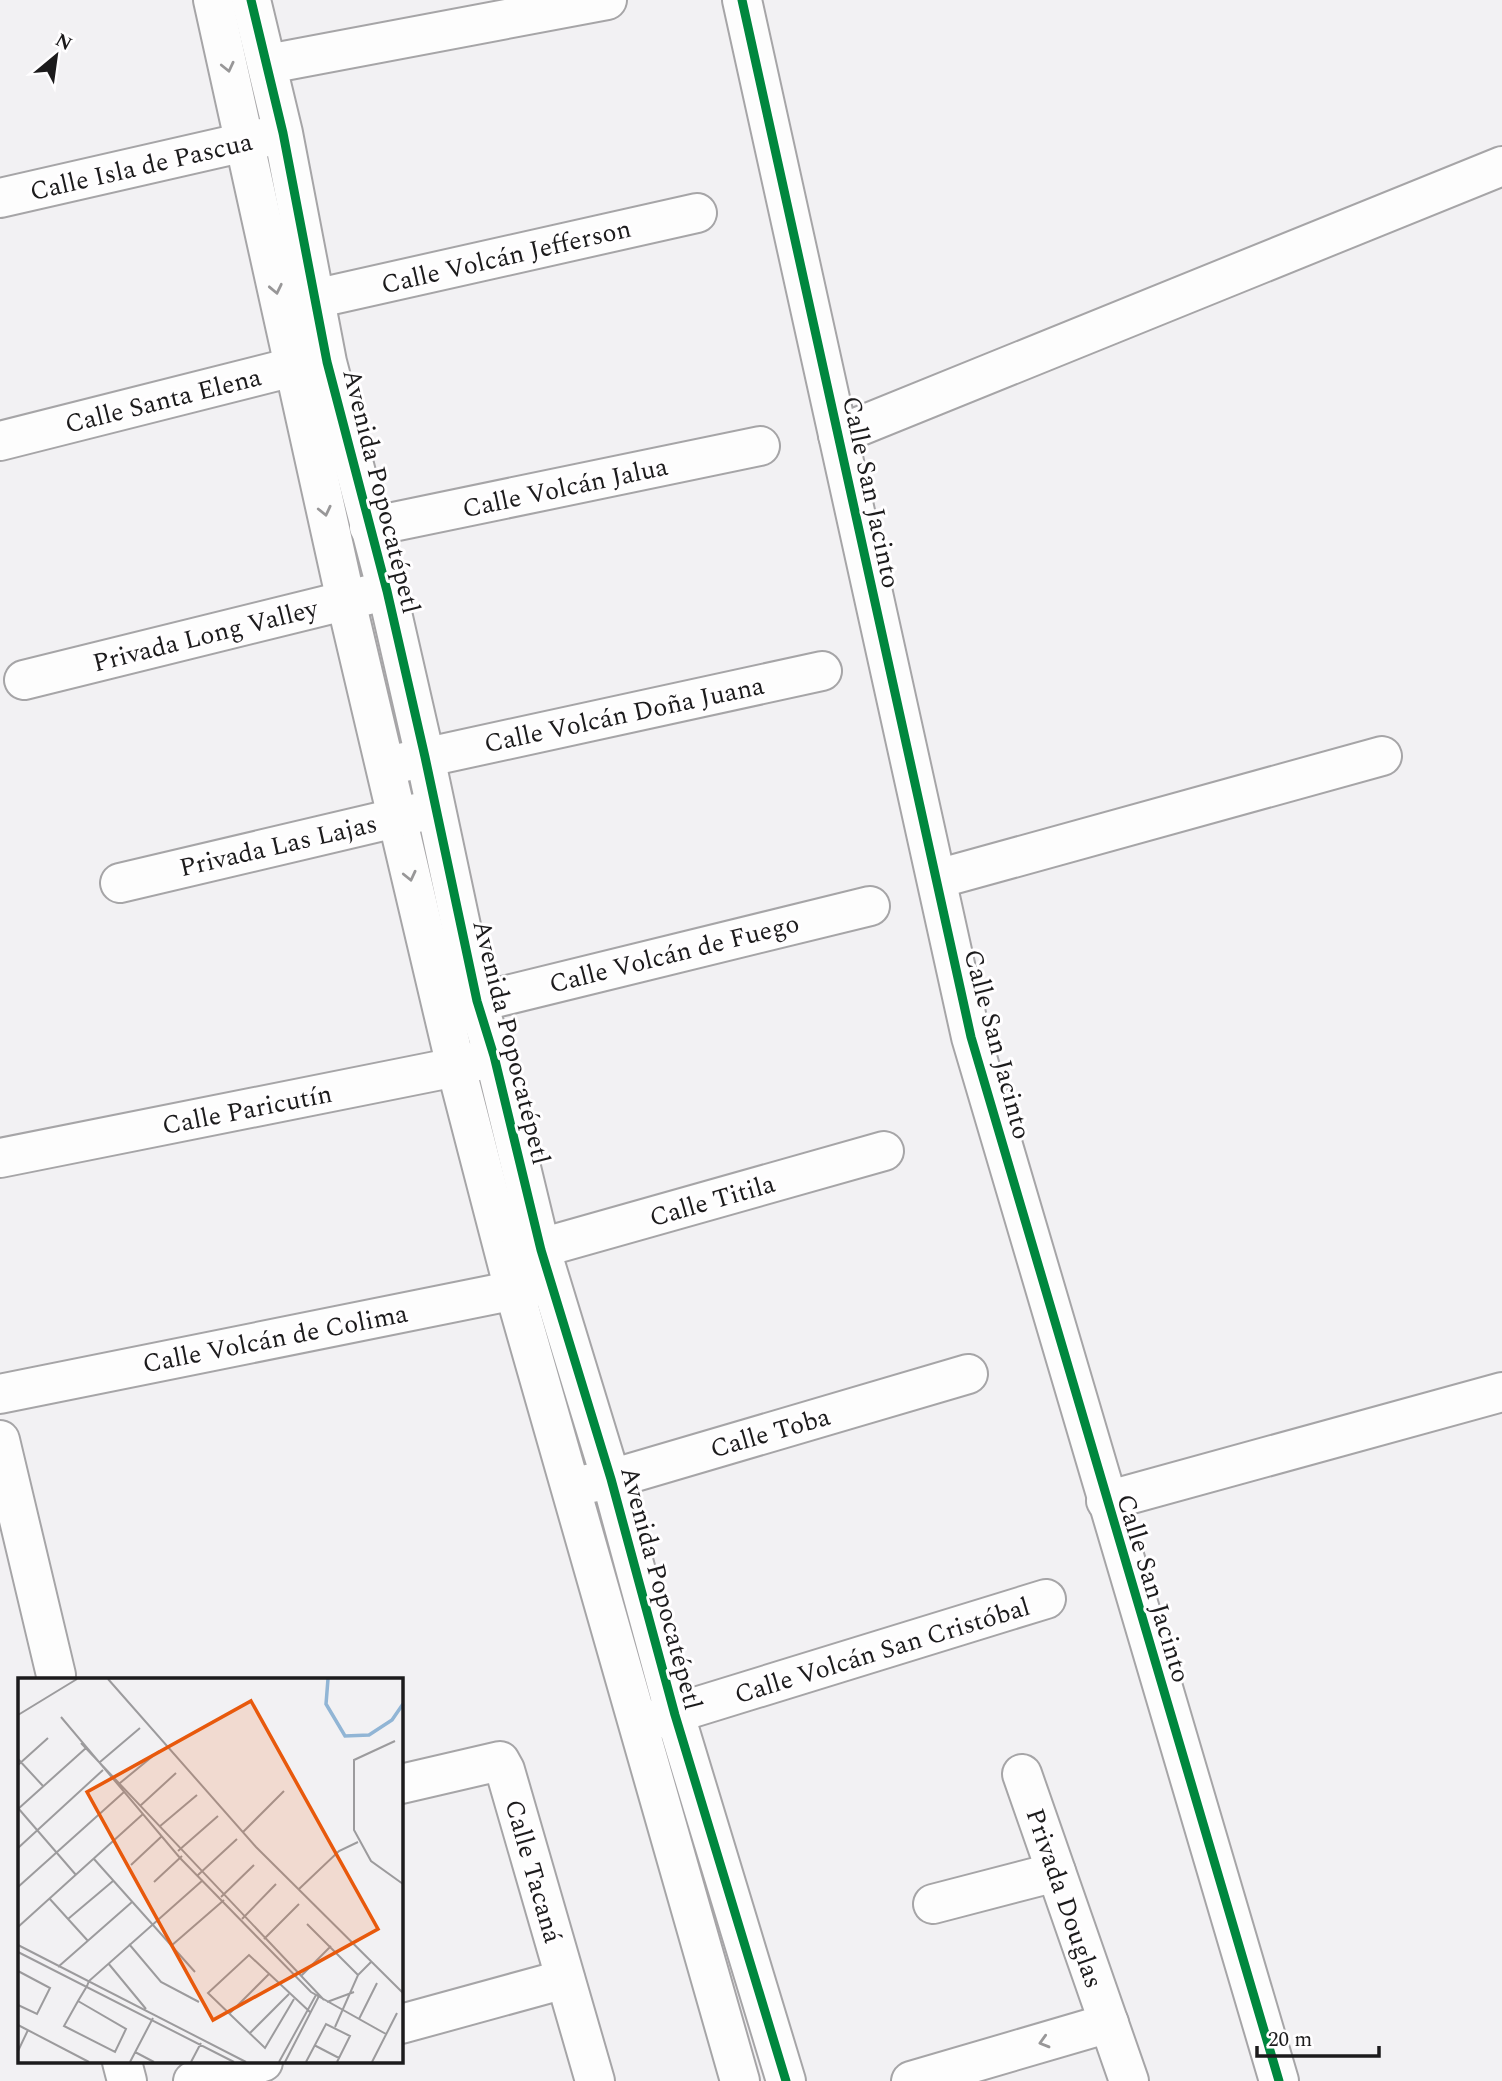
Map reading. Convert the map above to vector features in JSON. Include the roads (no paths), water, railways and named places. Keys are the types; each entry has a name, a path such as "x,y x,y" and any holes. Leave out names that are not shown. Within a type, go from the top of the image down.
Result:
{"street":[{"name":"Avenida Popocatépetl","path":"213,0 245,142 310,365 369,527 387,591 425,757 436,809 460,1006 456,1067 527,1270 611,1479 675,1715 786,2081"},
{"name":"Avenida Popocatépetl","path":"251,0 283,133 314,299 310,365 345,601 384,767 396,817 460,1006 494,1056 527,1270 571,1487 740,2081"},
{"path":"268,64 607,0"},
{"name":"Calle San Jacinto","path":"742,0 971,1037 1279,2081"},
{"name":"Calle Isla de Pascua","path":"0,198 283,133"},
{"path":"838,435 1502,166"},
{"name":"Calle Volcán Jefferson","path":"314,299 697,213"},
{"name":"Calle Santa Elena","path":"0,441 310,365"},
{"name":"Calle Volcán Jalua","path":"369,527 760,446"},
{"name":"Privada Long Valley","path":"24,680 387,591"},
{"name":"Calle Volcán Doña Juana","path":"384,767 822,671"},
{"path":"936,879 1382,755"},
{"name":"Privada Las Lajas","path":"120,883 436,809"},
{"name":"Calle Volcán de Fuego","path":"460,1006 870,906"},
{"name":"Calle Paricutín","path":"0,1158 456,1067 494,1056"},
{"name":"Calle Titila","path":"527,1270 884,1151"},
{"name":"Calle Volcán de Colima","path":"0,1394 527,1270"},
{"name":"Calle Toba","path":"571,1487 611,1479 968,1374"},
{"path":"1107,1501 1502,1392"},
{"path":"0,1440 56,1675"},
{"name":"Calle Volcán San Cristóbal","path":"638,1724 675,1715 1046,1599"},
{"name":"Calle Tacaná","path":"402,1784 500,1760 595,2081"},
{"name":"Privada Douglas","path":"1022,1774 1129,2081"},
{"path":"933,1904 1056,1872"},
{"path":"402,2024 565,1979"},
{"path":"911,2081 1109,2023"},
{"path":"123,2064 127,2081"},
{"path":"193,2081 256,2064"}]}
